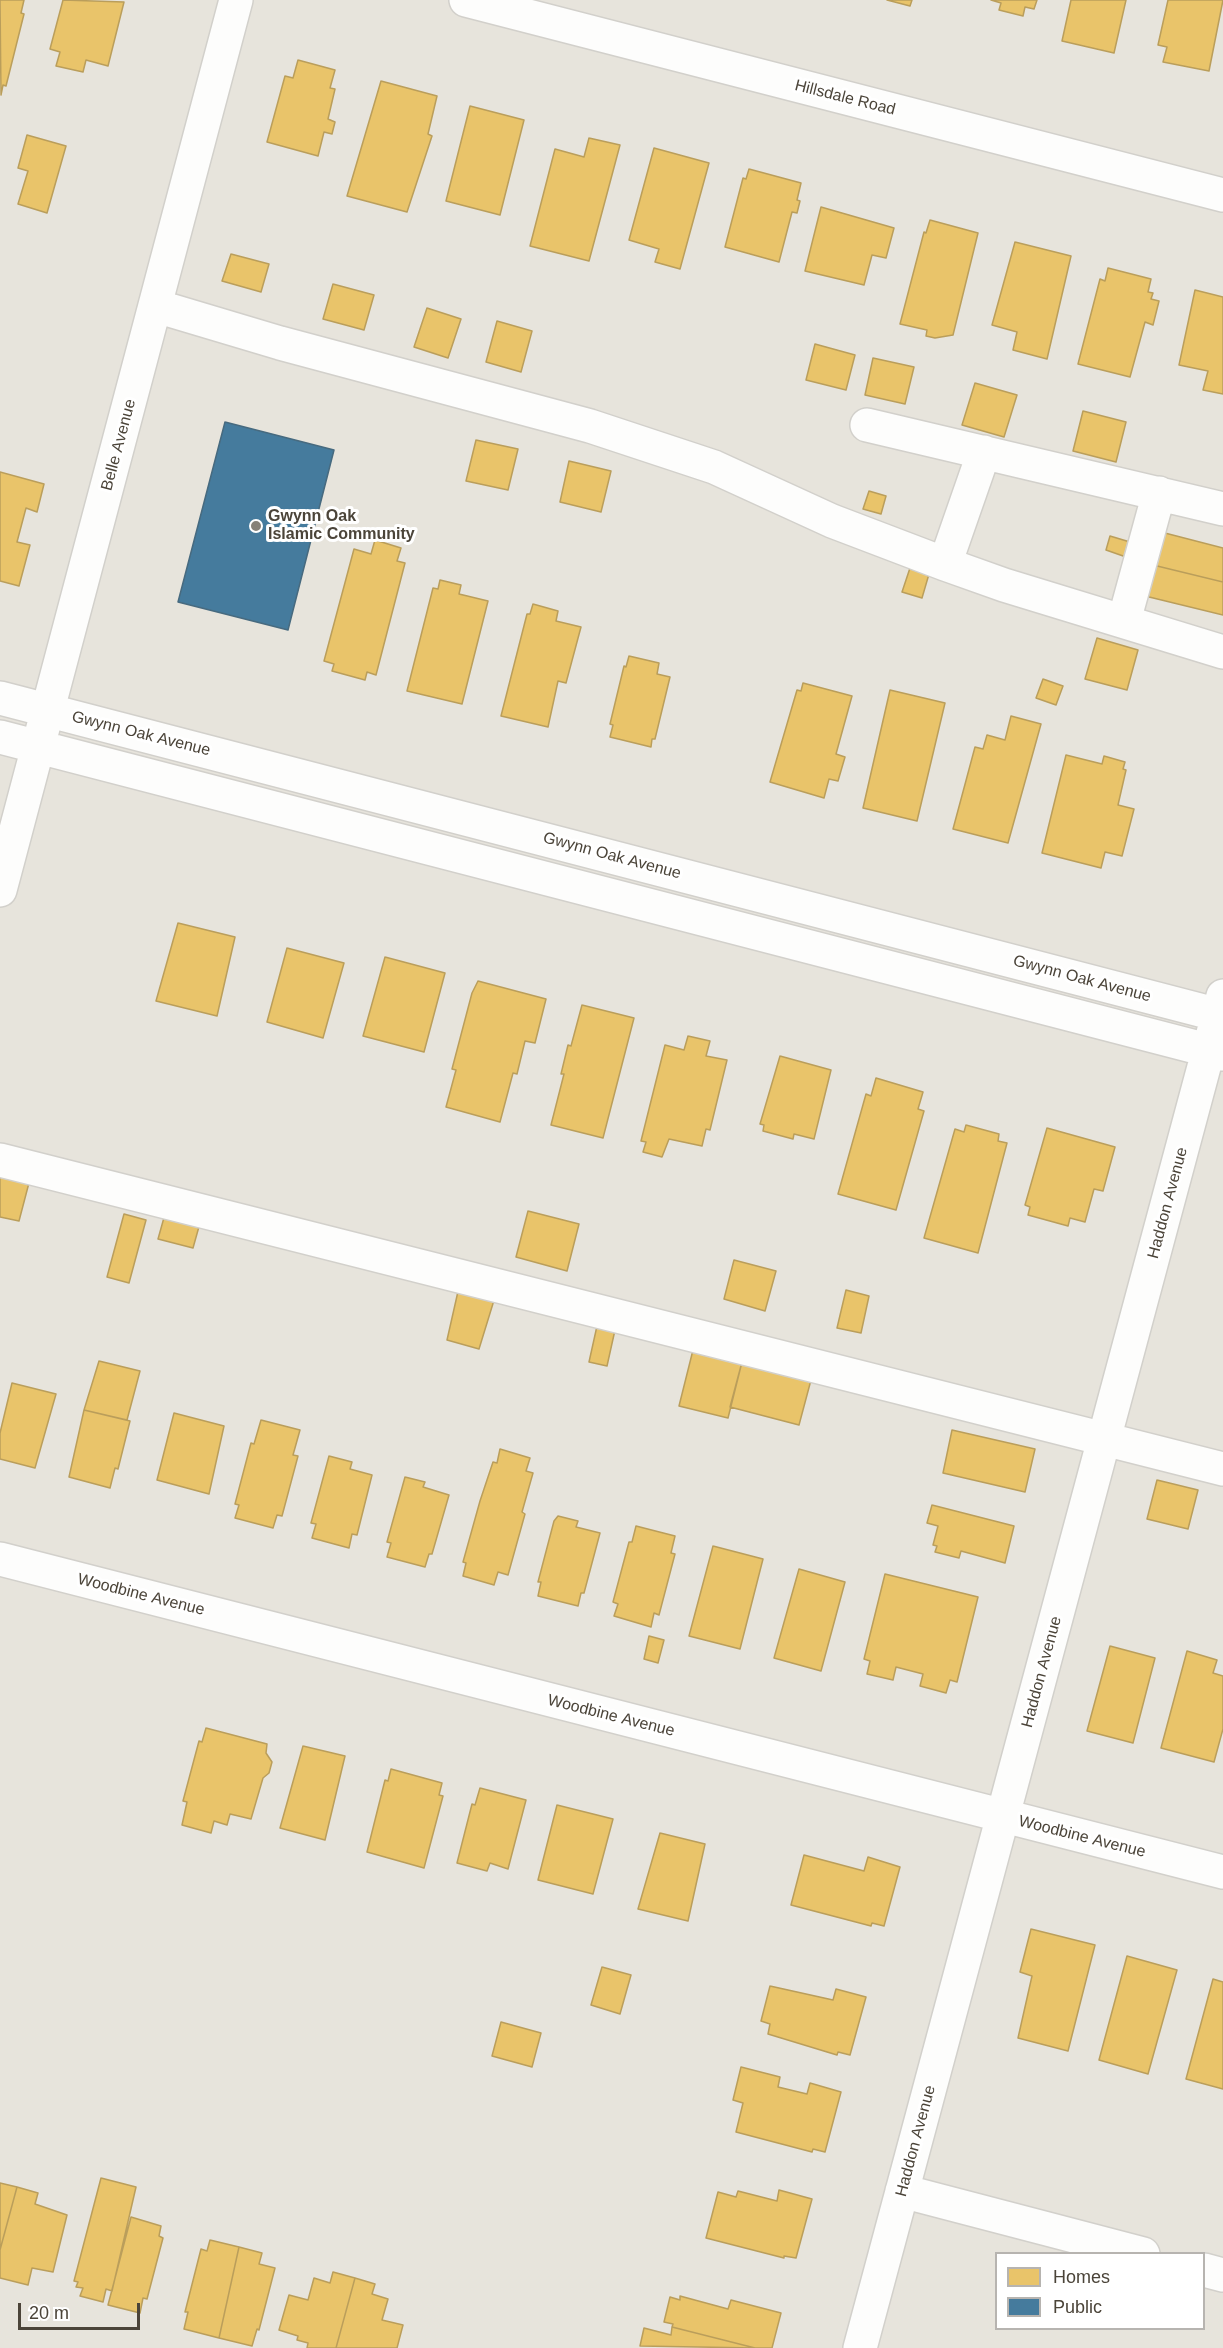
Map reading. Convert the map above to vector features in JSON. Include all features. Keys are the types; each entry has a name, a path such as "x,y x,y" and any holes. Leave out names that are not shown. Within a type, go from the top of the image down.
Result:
{"street":[{"name":"Belle Avenue","path":"0,890 236,0"},
{"name":"Hillsdale Road","path":"466,0 1223,195"},
{"path":"156,306 291,346 590,426 714,467 832,521 945,564 1004,585 1223,652"},
{"path":"867,425 1223,509"},
{"path":"945,564 984,452"},
{"path":"1124,621 1159,493"},
{"name":"Gwynn Oak Avenue","path":"0,698 1221,1009"},
{"path":"0,737 1216,1053"},
{"name":"Haddon Avenue","path":"860,2348 1105,1439 1216,1053 1221,1009"},
{"path":"0,1160 1223,1469"},
{"name":"Woodbine Avenue","path":"0,1559 1223,1872"},
{"path":"902,2191 1139,2252"},
{"path":"1205,2270 1223,2275"}],"shaded area":[{"path":"0,0 1223,0 1223,2348 0,2348"}],"building: Homes":[{"path":"0,0 24,0 21,13 24,14 6,86 3,85 1,95"},
{"path":"63,0 124,2 108,66 86,60 83,72 56,66 60,52 50,49"},
{"path":"887,0 912,0 910,6"},
{"path":"991,0 1037,0 1034,9 1025,7 1023,16 999,10 1001,3"},
{"path":"1071,0 1126,0 1114,53 1062,41"},
{"path":"1168,0 1223,0 1209,71 1163,62 1167,47 1158,45"},
{"path":"298,60 335,70 330,88 335,89 328,119 335,122 332,134 324,132 318,156 267,142 285,76 293,78"},
{"path":"381,81 437,96 428,134 432,136 407,212 347,196"},
{"path":"470,106 524,120 500,215 446,201"},
{"path":"27,135 66,146 47,213 18,204 28,171 18,168"},
{"path":"589,138 620,145 589,261 530,246 555,149 584,157"},
{"path":"654,148 709,163 680,269 655,262 659,249 629,240"},
{"path":"749,169 801,183 797,213 792,212 779,262 725,247 743,178 746,179"},
{"path":"821,207 894,228 886,258 872,255 864,285 805,271"},
{"path":"930,220 978,233 953,335 935,338 926,336 927,330 900,324 924,232 926,233"},
{"path":"1015,242 1071,256 1047,359 1013,350 1017,332 992,325"},
{"path":"231,254 269,264 261,292 222,281"},
{"path":"1108,268 1151,279 1148,292 1153,293 1151,299 1159,301 1153,325 1145,322 1130,377 1078,364 1100,279 1105,281"},
{"path":"333,284 374,295 364,330 323,319"},
{"path":"1195,290 1223,297 1223,394 1203,390 1208,371 1179,365"},
{"path":"427,308 461,319 448,358 414,347"},
{"path":"497,321 532,331 521,372 486,362"},
{"path":"815,344 855,355 846,390 806,380"},
{"path":"873,358 914,367 905,404 865,395"},
{"path":"975,383 1017,395 1004,437 962,425"},
{"path":"1083,411 1126,422 1116,462 1073,451"},
{"path":"476,440 518,449 508,490 466,481"},
{"path":"569,461 611,471 601,512 560,502"},
{"path":"0,472 44,484 37,512 26,508 17,542 30,545 19,586 0,581"},
{"path":"869,491 886,496 881,514 863,509"},
{"path":"1161,532 1223,548 1223,582 1153,565"},
{"path":"1110,536 1130,542 1126,557 1106,550"},
{"path":"375,540 401,548 397,561 405,563 376,675 367,672 365,680 332,671 334,664 324,661 354,549 371,554"},
{"path":"1153,565 1223,582 1223,615 1145,596"},
{"path":"910,568 929,574 922,598 902,592"},
{"path":"440,580 461,585 459,594 488,601 462,704 407,691 433,588 438,589"},
{"path":"533,604 558,611 556,621 581,627 566,683 558,681 548,727 501,716 527,614 530,614"},
{"path":"1097,638 1138,650 1127,690 1085,679"},
{"path":"629,656 659,663 657,674 670,677 651,747 610,737 613,725 610,724 624,666 626,667"},
{"path":"1043,679 1063,686 1056,705 1036,698"},
{"path":"803,683 852,696 836,754 845,757 838,781 829,779 824,798 770,782 797,690 801,691"},
{"path":"890,690 945,703 917,821 863,808"},
{"path":"1011,716 1041,724 1008,843 953,829 975,747 983,749 987,735 1005,740"},
{"path":"1066,755 1102,764 1104,756 1125,762 1123,769 1126,770 1118,805 1134,809 1122,856 1105,852 1101,868 1042,853"},
{"path":"178,923 235,937 217,1016 156,1001"},
{"path":"287,948 344,963 323,1038 267,1022"},
{"path":"385,957 445,973 424,1052 363,1036"},
{"path":"478,981 546,999 535,1043 525,1041 517,1074 513,1073 500,1122 446,1107 456,1070 452,1069 472,993"},
{"path":"582,1005 634,1018 603,1138 551,1125 564,1074 561,1074 568,1045 571,1046"},
{"path":"688,1036 710,1041 706,1056 727,1060 710,1130 706,1129 702,1146 669,1139 662,1157 643,1152 646,1142 641,1141 665,1045 684,1050"},
{"path":"780,1056 831,1070 814,1139 794,1134 793,1139 763,1131 764,1125 760,1124"},
{"path":"876,1078 923,1092 918,1109 924,1111 896,1210 838,1194 866,1094 871,1096"},
{"path":"966,1125 999,1134 998,1141 1007,1143 978,1253 924,1238 955,1129 964,1132"},
{"path":"1047,1128 1115,1147 1103,1191 1094,1189 1085,1222 1070,1218 1068,1226 1028,1215 1030,1207 1025,1205"},
{"path":"0,1171 30,1179 19,1221 0,1217"},
{"path":"528,1211 579,1224 567,1271 516,1257"},
{"path":"124,1214 146,1220 129,1283 107,1277"},
{"path":"165,1214 200,1223 193,1248 158,1239"},
{"path":"734,1260 776,1271 765,1311 724,1299"},
{"path":"459,1287 495,1297 479,1349 447,1340"},
{"path":"846,1290 869,1296 861,1333 837,1328"},
{"path":"597,1326 615,1330 607,1366 589,1362"},
{"path":"693,1350 742,1362 728,1418 679,1406"},
{"path":"99,1361 140,1371 127,1420 84,1410"},
{"path":"742,1362 811,1380 799,1425 730,1407"},
{"path":"12,1383 56,1394 35,1468 0,1459 0,1433"},
{"path":"84,1410 130,1421 118,1469 115,1468 110,1488 69,1477"},
{"path":"174,1413 224,1426 209,1494 157,1480"},
{"path":"261,1420 300,1430 293,1455 298,1456 282,1516 277,1515 273,1528 235,1518 239,1505 235,1504 251,1443 254,1444"},
{"path":"952,1430 1035,1449 1025,1492 943,1473"},
{"path":"500,1449 530,1458 526,1471 533,1473 522,1512 525,1514 508,1575 498,1572 494,1585 463,1576 466,1563 463,1562 480,1501 493,1462 497,1463"},
{"path":"329,1456 352,1462 350,1469 372,1475 357,1535 352,1534 349,1548 312,1538 316,1524 311,1523"},
{"path":"405,1477 425,1482 423,1487 449,1495 432,1554 429,1554 425,1567 387,1557 391,1543 387,1542"},
{"path":"1157,1480 1198,1490 1188,1529 1147,1519"},
{"path":"932,1505 1014,1526 1005,1563 961,1551 959,1558 935,1552 937,1546 933,1545 938,1526 927,1523"},
{"path":"558,1516 578,1521 576,1527 600,1533 584,1593 581,1593 578,1606 538,1596 541,1582 538,1582 554,1521"},
{"path":"636,1526 675,1536 671,1553 675,1554 659,1615 654,1613 651,1627 614,1616 618,1604 613,1602 629,1542 632,1542"},
{"path":"713,1546 763,1559 740,1649 689,1636"},
{"path":"799,1569 845,1582 821,1671 774,1658"},
{"path":"885,1574 978,1597 957,1682 950,1680 946,1693 920,1686 923,1674 896,1667 893,1680 867,1674 870,1661 864,1659"},
{"path":"649,1636 664,1640 658,1663 644,1659"},
{"path":"1110,1646 1155,1658 1133,1743 1087,1731"},
{"path":"1187,1651 1217,1660 1213,1673 1223,1676 1223,1729 1214,1762 1161,1748"},
{"path":"206,1728 267,1744 266,1753 272,1762 269,1773 263,1778 251,1819 230,1814 227,1825 214,1821 211,1833 182,1825 187,1802 183,1801 199,1741 202,1742"},
{"path":"303,1746 345,1756 325,1840 280,1828"},
{"path":"391,1769 442,1783 439,1795 443,1796 424,1868 367,1852 385,1780 388,1781"},
{"path":"480,1788 526,1800 508,1869 490,1863 487,1871 457,1863 472,1804 475,1805"},
{"path":"557,1805 613,1819 593,1894 538,1880"},
{"path":"660,1833 705,1844 688,1921 638,1909"},
{"path":"804,1855 864,1871 868,1857 900,1867 884,1926 872,1923 871,1926 791,1905"},
{"path":"1031,1929 1095,1945 1068,2051 1018,2038 1032,1976 1020,1972"},
{"path":"1127,1956 1177,1970 1148,2074 1099,2060"},
{"path":"602,1967 631,1975 620,2014 591,2005"},
{"path":"1213,1979 1223,1982 1223,2089 1186,2079"},
{"path":"770,1986 833,2000 836,1989 866,1997 850,2055 838,2052 837,2055 768,2034 770,2024 761,2021"},
{"path":"501,2022 541,2033 532,2067 492,2056"},
{"path":"741,2067 780,2077 778,2087 807,2094 810,2083 841,2092 825,2152 813,2149 812,2152 736,2132 743,2103 733,2100"},
{"path":"101,2178 136,2187 112,2291 106,2289 103,2302 80,2296 83,2288 76,2287 78,2282 74,2281"},
{"path":"0,2183 17,2187 0,2250"},
{"path":"17,2187 38,2193 35,2204 67,2215 53,2272 32,2268 28,2285 0,2278 0,2250"},
{"path":"779,2190 812,2199 796,2258 784,2256 784,2258 706,2238 718,2192 736,2197 738,2191 777,2201"},
{"path":"131,2217 161,2226 159,2236 163,2238 147,2299 143,2298 140,2313 108,2305"},
{"path":"210,2240 239,2247 219,2338 184,2329 188,2312 185,2312 201,2249 207,2251"},
{"path":"239,2247 262,2253 259,2264 275,2268 259,2330 257,2329 252,2346 219,2338"},
{"path":"333,2272 355,2278 336,2348 307,2348 308,2343 297,2340 298,2336 279,2330 289,2295 308,2300 314,2278 330,2283"},
{"path":"355,2278 375,2284 372,2294 388,2299 382,2320 403,2325 397,2348 336,2348"},
{"path":"680,2296 728,2309 731,2300 781,2313 772,2348 755,2348 672,2327 673,2324 664,2322 670,2297 680,2300"},
{"path":"672,2327 755,2348 640,2346 644,2328 671,2335"}],"building: Public":[{"name":"Gwynn Oak Islamic Community","path":"225,422 334,450 288,630 178,602"}],"place":[{"name":"Gwynn Oak Islamic Community","path":"256,526"}]}
